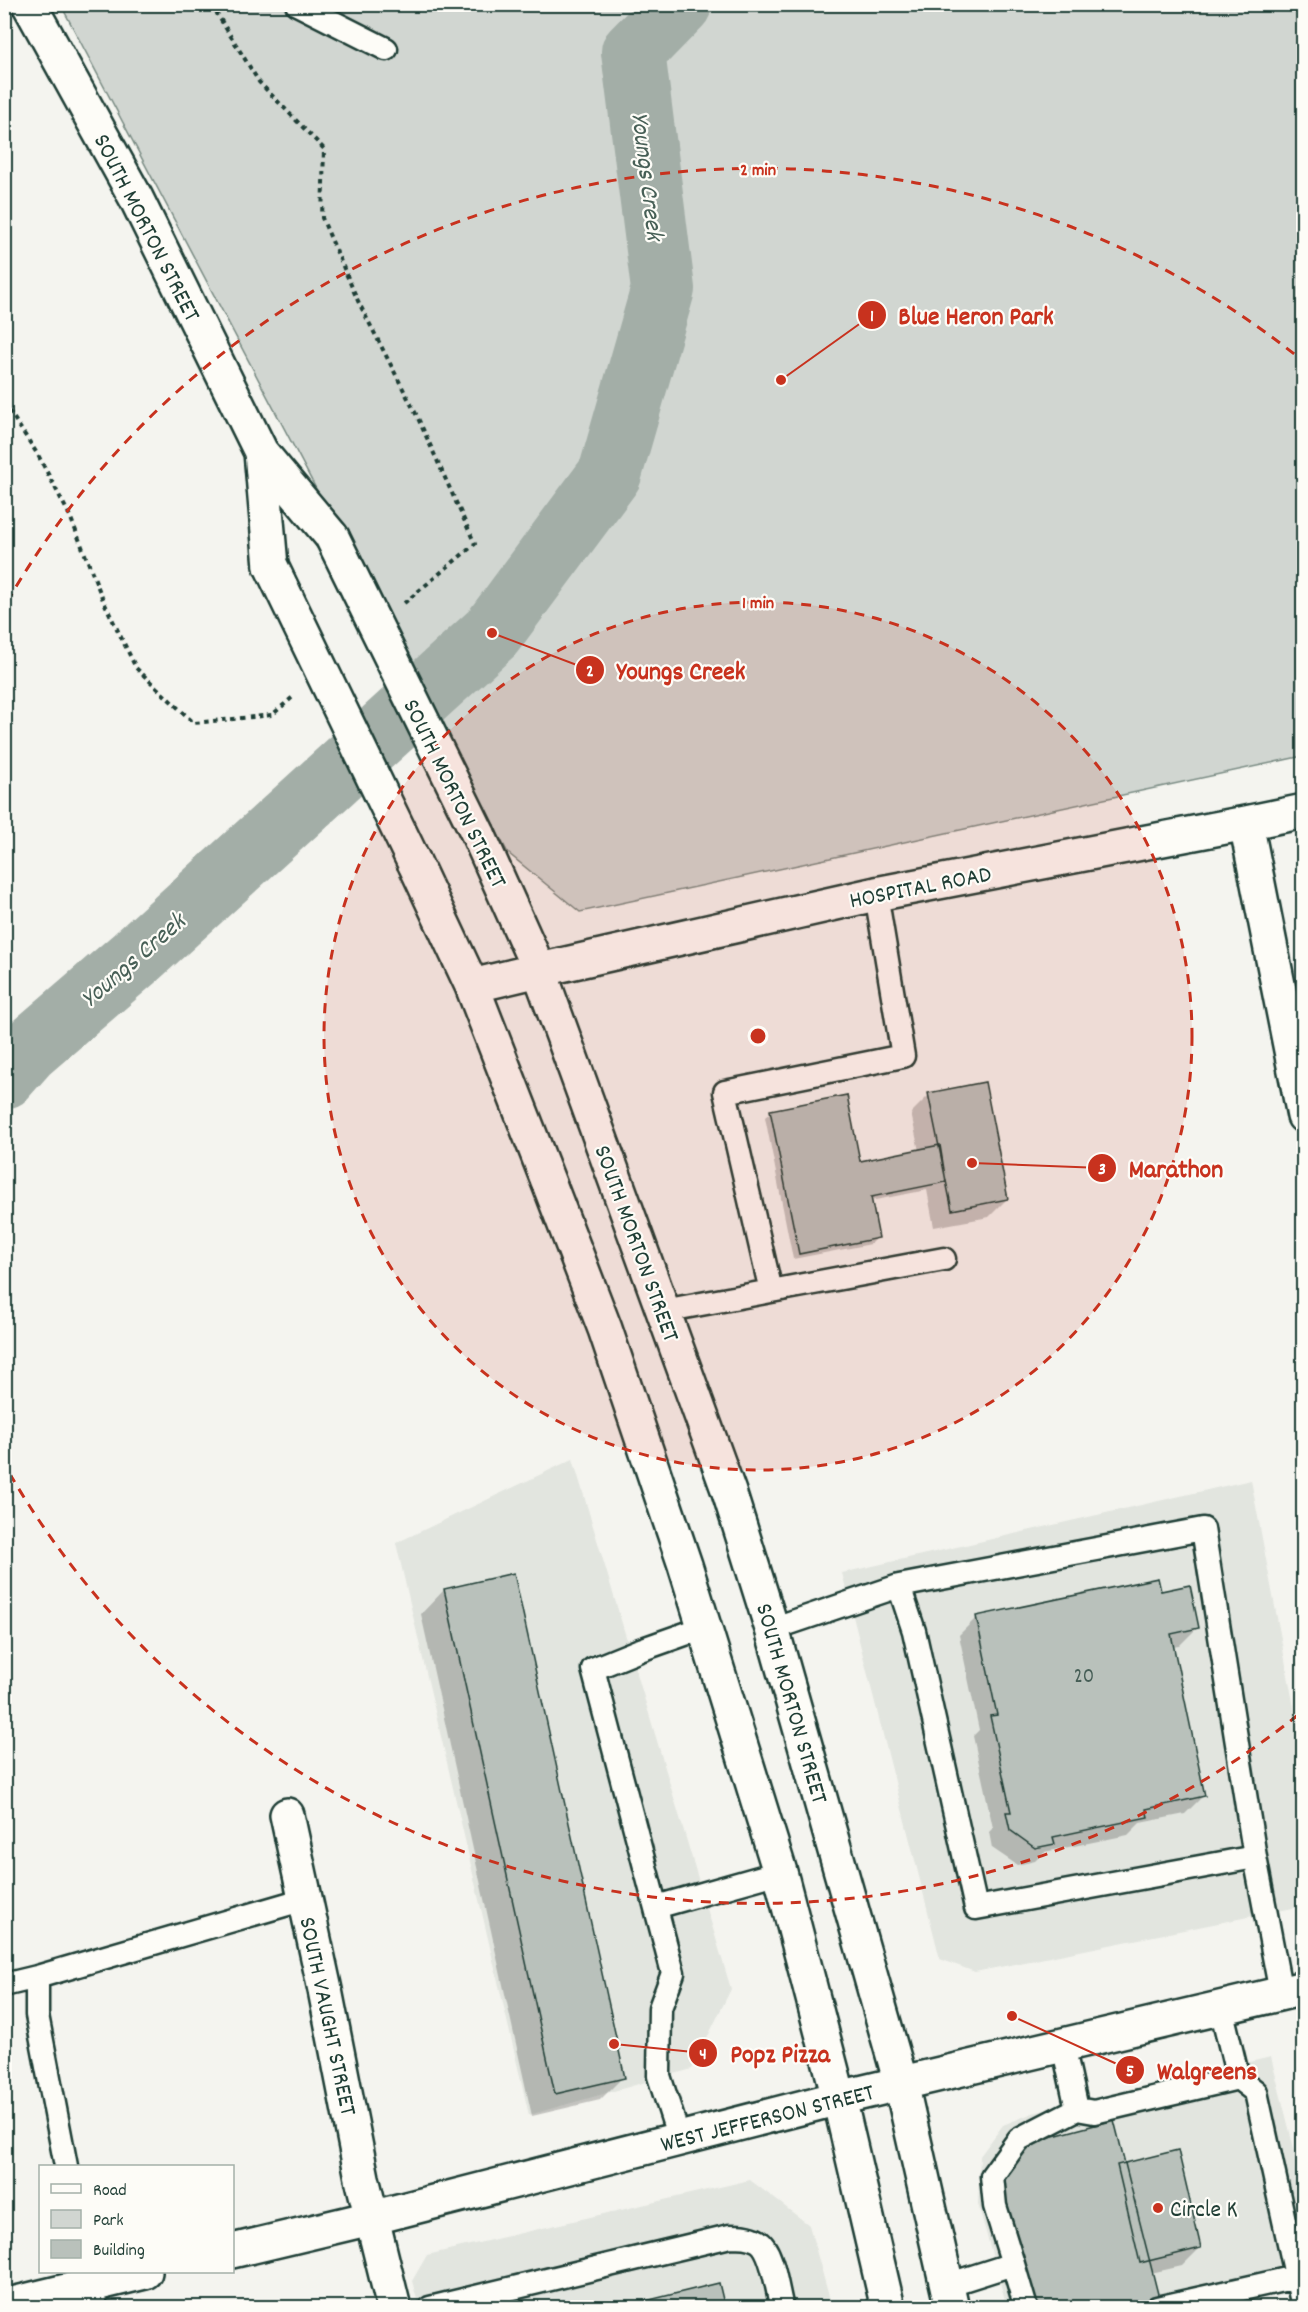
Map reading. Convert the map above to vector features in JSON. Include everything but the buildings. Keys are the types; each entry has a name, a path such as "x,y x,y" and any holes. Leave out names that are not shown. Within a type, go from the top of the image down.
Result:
{"main road":[{"name":"SOUTH MORTON STREET","path":"29,4 136,198 261,452 332,537 478,834 539,970 729,1492 772,1629 901,2083 950,2296"},
{"name":"SOUTH MORTON STREET","path":"261,452 271,566 472,986 605,1329 705,1627 780,1872 838,2098 888,2307"},
{"name":"HOSPITAL ROAD","path":"472,986 876,894 1304,811"},
{"path":"1246,824 1304,1116"},
{"name":"SOUTH VAUGHT STREET","path":"287,1815 326,1990 371,2218 394,2307"},
{"name":"WEST JEFFERSON STREET","path":"234,2251 371,2218 838,2098 1292,1990"},
{"path":"4,2306 91,2288 139,2273"}],"lane":[{"path":"297,4 386,48"},
{"path":"771,1291 725,1092 903,1056 876,894"},
{"path":"663,1311 945,1259"},
{"path":"772,1629 899,1586 1203,1529 1256,1857 1292,1990"},
{"path":"899,1586 914,1631 976,1908 1256,1857"},
{"path":"679,2138 659,2076 660,2008 673,1973 593,1670 640,1650 705,1627"},
{"path":"656,1907 780,1872"},
{"path":"4,1985 305,1899"},
{"path":"37,1977 37,2015 66,2165"},
{"path":"1221,2008 1238,2078 1256,2092 1302,2307"},
{"path":"1063,2045 1077,2109"},
{"path":"1026,2307 995,2206 992,2175 1019,2139 1077,2109 1094,2112 1238,2078"},
{"path":"430,2307 461,2304 730,2236 747,2237 760,2243 768,2253 782,2307"},
{"path":"950,2296 1013,2264"},
{"path":"1157,2307 1296,2277"}],"shaded area":[{"path":"573,1459 731,1989 692,2069 529,2115 396,1543"},
{"path":"1251,1480 1303,1755 1303,1906 975,1972 940,1959 842,1573"},
{"path":"1271,2057 1303,2184 1303,2287 1218,2307 1007,2307 978,2204 980,2156 1003,2125 1033,2113"},
{"path":"750,2180 809,2225 832,2307 419,2307 412,2281 427,2255"}],"green space":[{"path":"61,5 1303,5 1303,756 580,912 508,853"}],"waterway":[{"name":"Youngs Creek","path":"4,1077 27,1051 135,958 492,633 610,474 663,289 633,52 680,4"}],"place":[{"name":"Blue Heron Park","path":"781,380"},
{"name":"Youngs Creek","path":"492,633"},
{"name":"Marathon","path":"972,1163"},
{"name":"Walgreens","path":"1012,2016"},
{"name":"Popz Pizza","path":"614,2044"},
{"name":"Circle K","path":"1158,2208"}]}
